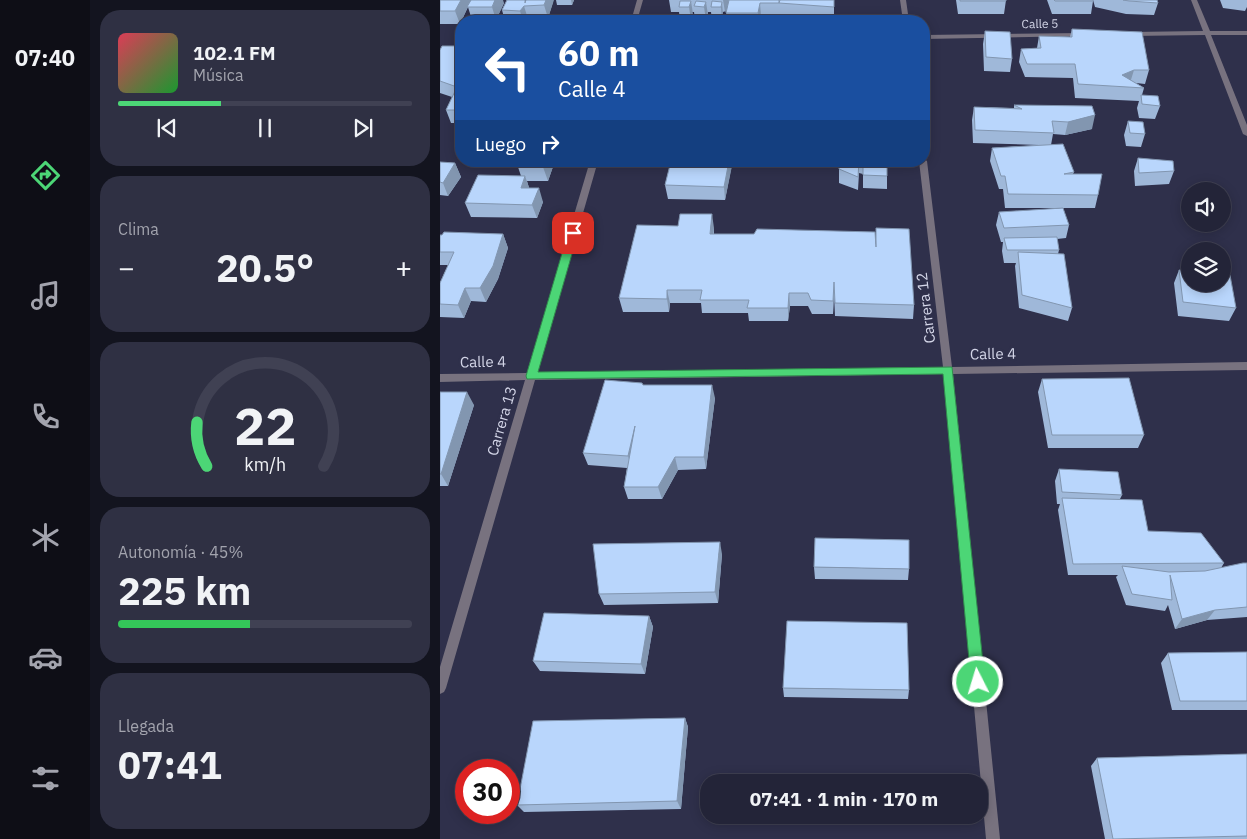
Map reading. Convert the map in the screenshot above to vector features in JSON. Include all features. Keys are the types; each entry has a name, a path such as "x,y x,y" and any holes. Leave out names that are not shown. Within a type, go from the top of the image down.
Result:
{"street":[{"path":"636,15 640,0"},
{"path":"903,0 905,15"},
{"path":"1194,0 1247,134"},
{"path":"1120,35 1247,34"},
{"name":"Calle 5","path":"930,37 1090,35"},
{"name":"Carrera 13","path":"440,688 592,167"},
{"name":"Carrera 12","path":"924,167 948,370 993,839"},
{"name":"Calle 4","path":"440,378 1247,366"}],"building":[{"path":"440,0 461,0 455,11 440,11"},
{"path":"471,0 495,0 492,7 467,7"},
{"path":"507,0 525,0 525,3 526,0 546,0 544,5 524,6 520,11 502,10"},
{"path":"729,0 779,0 779,3 760,3 758,13 726,13"},
{"path":"780,0 834,0 834,7 779,3"},
{"path":"1006,0 1006,1 960,1"},
{"path":"1093,0 1093,1 1055,1"},
{"path":"1123,0 1157,0 1158,3 1129,1"},
{"path":"680,1 691,1 689,7 679,7"},
{"path":"696,1 706,2 704,7 694,6"},
{"path":"712,1 722,2 721,7 711,7"},
{"path":"1072,29 1142,32 1149,70 1134,70 1122,75 1144,88 1078,84 1075,64 1027,64 1021,49 1041,48 1039,36 1072,37"},
{"path":"985,31 1010,32 1012,59 986,57"},
{"path":"442,46 455,46 455,86 440,81 440,50"},
{"path":"455,91 455,110 446,110"},
{"path":"1141,95 1158,96 1160,106 1142,104"},
{"path":"1014,105 1092,106 1095,115 1068,122 1052,121 1054,133 975,130 974,107 1022,109"},
{"path":"1128,121 1143,122 1145,134 1130,133"},
{"path":"1063,144 1074,172 1064,174 1102,174 1098,195 1008,194 1005,176 1001,176 992,148"},
{"path":"1138,158 1173,161 1174,171 1139,173"},
{"path":"440,162 455,163 443,183 440,182"},
{"path":"670,167 728,167 724,187 665,185"},
{"path":"839,167 859,167 858,177 839,169"},
{"path":"863,167 887,167 887,176 863,175"},
{"path":"478,175 525,176 521,188 539,188 532,205 465,203"},
{"path":"1063,208 1069,225 1004,228 999,212"},
{"path":"680,214 712,214 710,234 754,234 757,229 875,232 876,247 876,228 909,229 914,305 835,303 834,282 833,301 811,300 808,293 789,293 788,308 747,308 749,300 700,300 702,290 667,290 667,299 619,298 637,225 678,226"},
{"path":"444,232 503,234 493,266 480,288 465,288 458,305 440,304 440,283 454,252 440,252 440,235"},
{"path":"1057,237 1059,250 1007,250 1004,238"},
{"path":"1018,252 1064,254 1072,308 1022,295"},
{"path":"1179,270 1181,270 1181,286"},
{"path":"1231,280 1236,308 1183,302 1182,292 1231,292"},
{"path":"1129,378 1144,435 1052,435 1042,379"},
{"path":"605,380 642,383 643,385 712,385 704,457 675,457 658,487 624,487 635,426 628,456 583,453"},
{"path":"440,392 467,392 441,474 440,474"},
{"path":"1059,469 1118,472 1122,495 1062,492"},
{"path":"1062,498 1142,500 1148,531 1201,533 1224,563 1073,564"},
{"path":"815,538 909,540 909,569 814,567"},
{"path":"720,542 715,592 599,594 593,544"},
{"path":"1247,563 1247,607 1215,610 1182,619 1170,575 1172,600 1132,594 1122,566 1169,572 1205,571"},
{"path":"544,613 649,616 641,664 533,661"},
{"path":"787,621 907,623 909,690 783,688"},
{"path":"1247,652 1247,701 1180,701 1168,653"},
{"path":"685,718 677,801 520,805 520,789 533,721"},
{"path":"1247,754 1247,836 1113,839 1097,758"}],"route":[{"path":"573,233 531,376 948,370 978,682"}]}
